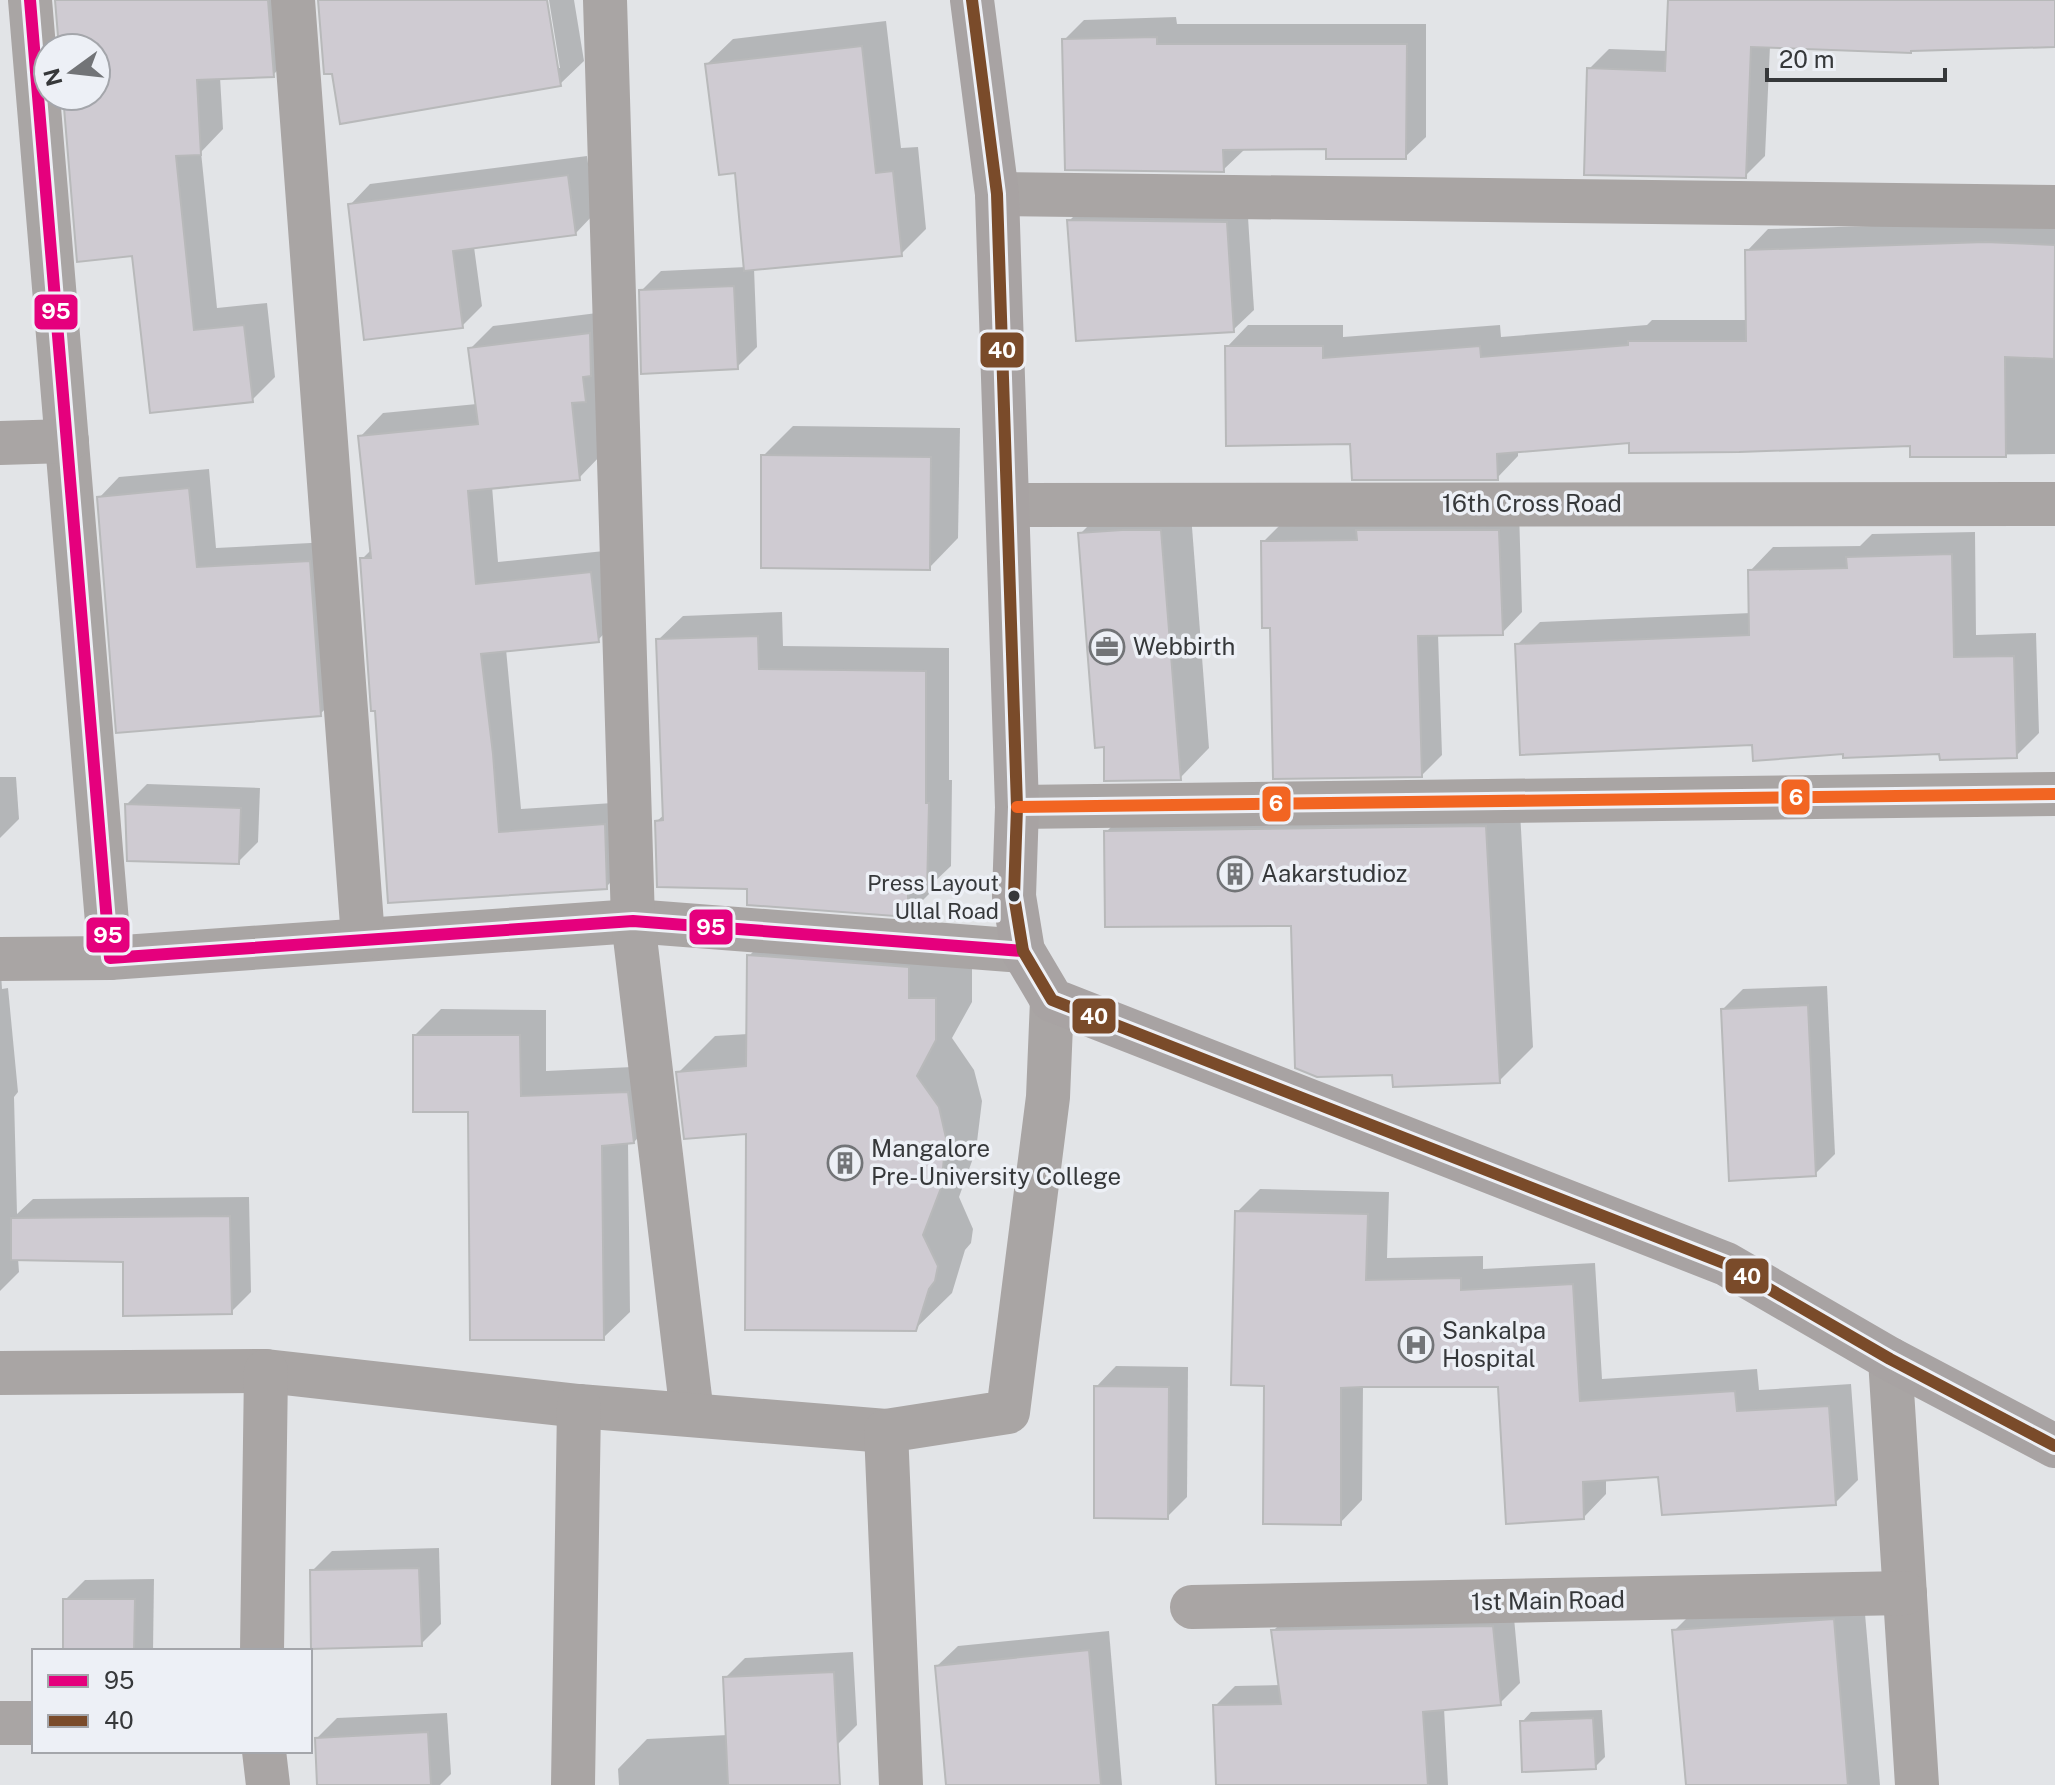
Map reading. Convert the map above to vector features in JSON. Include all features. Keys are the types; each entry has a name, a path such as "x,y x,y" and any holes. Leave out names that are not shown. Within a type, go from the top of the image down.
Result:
{"main road":[{"path":"972,0 997,194 1017,807 1014,896 1023,951 1052,1000 1726,1264 1890,1359 2055,1446"}],"street":[{"path":"30,0 110,958"},
{"path":"293,0 363,938"},
{"path":"605,0 633,921 692,1414"},
{"path":"997,194 2055,207"},
{"path":"0,443 67,441"},
{"name":"16th Cross Road","path":"1009,505 2055,504"},
{"path":"1017,807 2055,794"},
{"path":"0,959 110,958 633,921 1023,951"},
{"path":"0,1373 266,1371 579,1406 886,1431 1008,1412 1048,1097 1052,1000"},
{"path":"1890,1359 1917,1785"},
{"path":"262,1649 266,1371"},
{"path":"573,1785 579,1406"},
{"path":"886,1431 901,1785"},
{"name":"1st Main Road","path":"1192,1607 1905,1593"},
{"path":"0,1723 32,1723"},
{"path":"264,1753 268,1785"}],"building":[{"path":"55,0 268,0 274,77 197,80 201,155 176,156 194,330 244,325 253,402 150,413 132,256 77,262 64,112 112,112 112,32 58,32"},
{"path":"318,0 547,0 561,86 340,124 332,74 324,74"},
{"path":"1668,0 2055,0 2055,47 1911,53 1751,47 1746,178 1584,175 1587,68 1665,71"},
{"path":"1157,37 1157,44 1407,44 1406,159 1326,159 1326,149 1223,150 1224,172 1065,170 1062,39"},
{"path":"862,46 876,173 893,171 902,256 744,271 735,173 719,175 705,64"},
{"path":"568,175 576,235 453,251 463,328 364,340 348,204"},
{"path":"1067,220 1227,222 1234,332 1076,341"},
{"path":"1985,242 2055,245 2054,359 2005,357 2006,457 1910,457 1910,446 1629,453 1629,443 1497,454 1498,480 1352,480 1350,444 1226,446 1225,346 1323,346 1323,358 1480,346 1481,357 1628,345 1628,341 1746,341 1745,250"},
{"path":"734,286 738,369 641,374 639,290"},
{"path":"590,333 591,376 583,377 586,402 572,403 580,480 468,491 476,584 591,572 599,642 481,654 499,832 605,824 607,889 388,903 375,711 371,711 360,558 371,558 358,436 478,424 468,348"},
{"path":"761,455 931,457 930,570 761,568"},
{"path":"189,488 197,567 310,561 321,716 116,733 97,497"},
{"path":"1161,530 1181,780 1104,781 1104,747 1095,748 1078,533"},
{"path":"1356,530 1499,530 1503,635 1418,636 1422,777 1273,779 1270,628 1262,628 1261,541 1357,540"},
{"path":"1952,554 1954,657 2014,656 2017,758 1940,760 1939,754 1843,758 1843,754 1753,761 1752,745 1520,755 1515,644 1749,635 1748,570 1847,568 1846,557"},
{"path":"758,636 759,669 926,671 926,803 929,803 927,892 908,892 908,917 747,905 747,889 657,887 655,821 663,820 656,639"},
{"path":"125,804 241,808 239,864 127,861"},
{"path":"1486,826 1500,1083 1393,1087 1392,1075 1317,1077 1295,1068 1291,926 1105,927 1104,831"},
{"name":"Mangalore Pre-University College","path":"747,955 909,967 909,998 936,998 936,1040 917,1076 939,1107 946,1138 941,1188 923,1235 938,1266 916,1331 745,1330 746,1134 684,1139 676,1072 746,1066"},
{"path":"1808,1005 1816,1176 1729,1181 1721,1009"},
{"path":"413,1035 520,1035 521,1096 628,1092 634,1143 602,1146 604,1340 470,1340 468,1112 413,1112"},
{"path":"1235,1211 1368,1214 1366,1280 1461,1278 1461,1290 1573,1284 1580,1401 1735,1391 1737,1411 1829,1406 1836,1505 1662,1515 1658,1477 1583,1482 1584,1519 1506,1524 1498,1387 1362,1387 1341,1388 1341,1525 1263,1524 1264,1386 1231,1385"},
{"path":"230,1216 232,1314 123,1316 123,1262 11,1260 11,1218"},
{"path":"1094,1386 1169,1387 1168,1519 1094,1518"},
{"path":"419,1568 422,1646 311,1649 310,1570"},
{"path":"63,1599 135,1599 134,1649 63,1649"},
{"path":"1834,1619 1848,1785 1686,1785 1672,1630"},
{"path":"1493,1626 1501,1705 1423,1712 1428,1785 1216,1785 1213,1705 1281,1704 1271,1630"},
{"path":"1089,1650 1101,1785 946,1785 935,1666"},
{"path":"834,1672 840,1785 728,1785 723,1677"},
{"path":"1593,1718 1596,1769 1522,1772 1520,1721"},
{"path":"428,1732 431,1785 317,1785 315,1738"}],"transit line":[{"name":"95","path":"30,0 110,958 633,921 1023,951"},
{"name":"40","path":"972,0 997,194 1017,807 1014,896 1023,951 1052,1000 1726,1264 1890,1359 2055,1446"},
{"name":"6","path":"1017,807 2055,794"}],"place":[{"name":"Webbirth","path":"1107,647"},
{"name":"Aakarstudioz","path":"1235,874"},
{"name":"Press Layout Ullal Road","path":"1014,896"},
{"name":"Mangalore Pre-University College","path":"845,1163"},
{"name":"Sankalpa Hospital","path":"1416,1345"}]}
